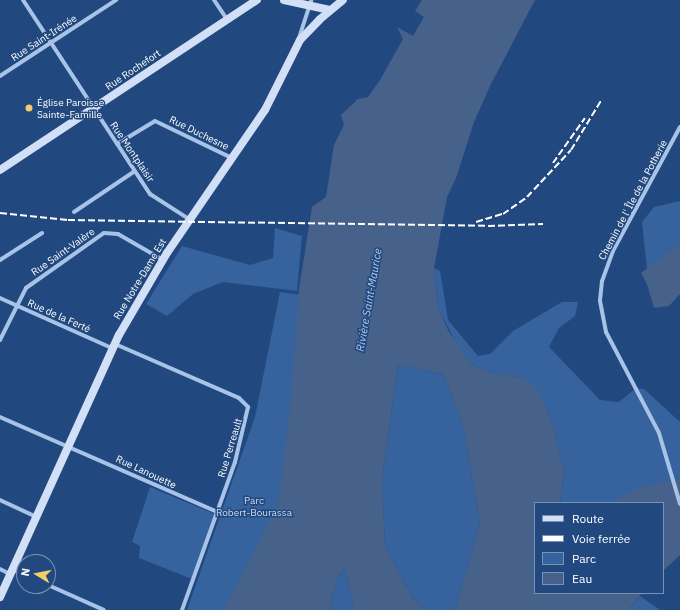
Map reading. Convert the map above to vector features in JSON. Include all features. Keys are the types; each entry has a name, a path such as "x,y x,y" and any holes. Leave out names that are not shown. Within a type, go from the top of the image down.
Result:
{"street":[{"name":"Rue Montplaisir","path":"23,0 154,198 189,219"},
{"name":"Rue Saint-Irénée","path":"0,76 116,0"},
{"path":"214,0 226,20"},
{"name":"Rue Rochefort","path":"0,170 257,0"},
{"path":"284,0 311,3 330,10"},
{"name":"Rue Notre-Dame Est","path":"0,597 113,346 162,260 189,219 233,158 277,90 296,48 308,30 343,0"},
{"path":"296,48 311,3"},
{"name":"Rue Duchesne","path":"117,144 149,122 155,121 233,158"},
{"name":"Chemin de l' Île de la Potherie","path":"680,127 612,254 602,281 600,302 606,332 659,433 680,504"},
{"path":"74,212 135,171"},
{"name":"Rue Saint-Valère","path":"0,340 16,305 30,285 106,232 118,234 162,260"},
{"path":"0,260 42,233"},
{"name":"Rue de la Ferté","path":"0,298 113,346"},
{"name":"Rue Perreault","path":"113,346 247,404 248,413 238,456 182,610"},
{"name":"Rue Lanouette","path":"0,417 67,448 114,466 217,512"},
{"path":"0,500 36,517"},
{"path":"0,569 16,573"},
{"path":"56,589 104,610"}],"green space":[{"path":"680,201 680,243 647,269 642,222 654,207"},
{"path":"275,228 302,236 297,291 223,282 193,294 167,316 146,304 182,246 250,265 273,258"},
{"path":"434,268 440,271 448,320 478,356 490,354 513,331 562,302 578,302 575,316 559,328 549,347 600,400 619,402 636,388 644,389 680,422 680,479 614,502 560,502 564,470 553,425 544,402 522,377 492,373 471,364 463,356 438,308"},
{"name":"Parc Robert-Bourassa","path":"280,292 303,295 281,513 234,610 187,610 255,417"},
{"path":"398,365 443,374 463,425 480,523 455,610 424,610 412,597 385,545 382,480"},
{"path":"150,487 217,515 192,579 139,558 140,546 132,542"},
{"path":"345,568 354,610 329,610 337,577"},
{"path":"640,596 660,610 628,610"}],"water":[{"name":"Rivière Saint-Maurice","path":"422,0 535,0 490,86 474,122 456,178 447,197 434,268 438,308 448,330 471,364 492,373 522,377 534,386 544,402 553,425 564,470 560,502 534,502 534,594 641,594 628,610 455,610 480,523 463,425 443,374 398,365 382,480 385,545 412,597 424,610 354,610 345,568 337,577 329,610 224,610 271,518 277,513 291,398 299,289 312,207 326,197 334,145 344,125 341,115 358,99 368,97 380,80 403,39 397,27 413,36 424,17 415,11"},
{"path":"680,243 680,294 669,306 654,308 647,284 641,273"},
{"path":"680,479 680,555 664,570 664,502 613,502 636,489"}],"railway":[{"path":"476,222 503,214 527,197 571,150 602,99"},
{"path":"553,163 585,118"},
{"path":"0,213 68,220 488,226 543,224"}],"place":[{"name":"Église Paroisse Sainte-Famille","path":"29,108"}]}
